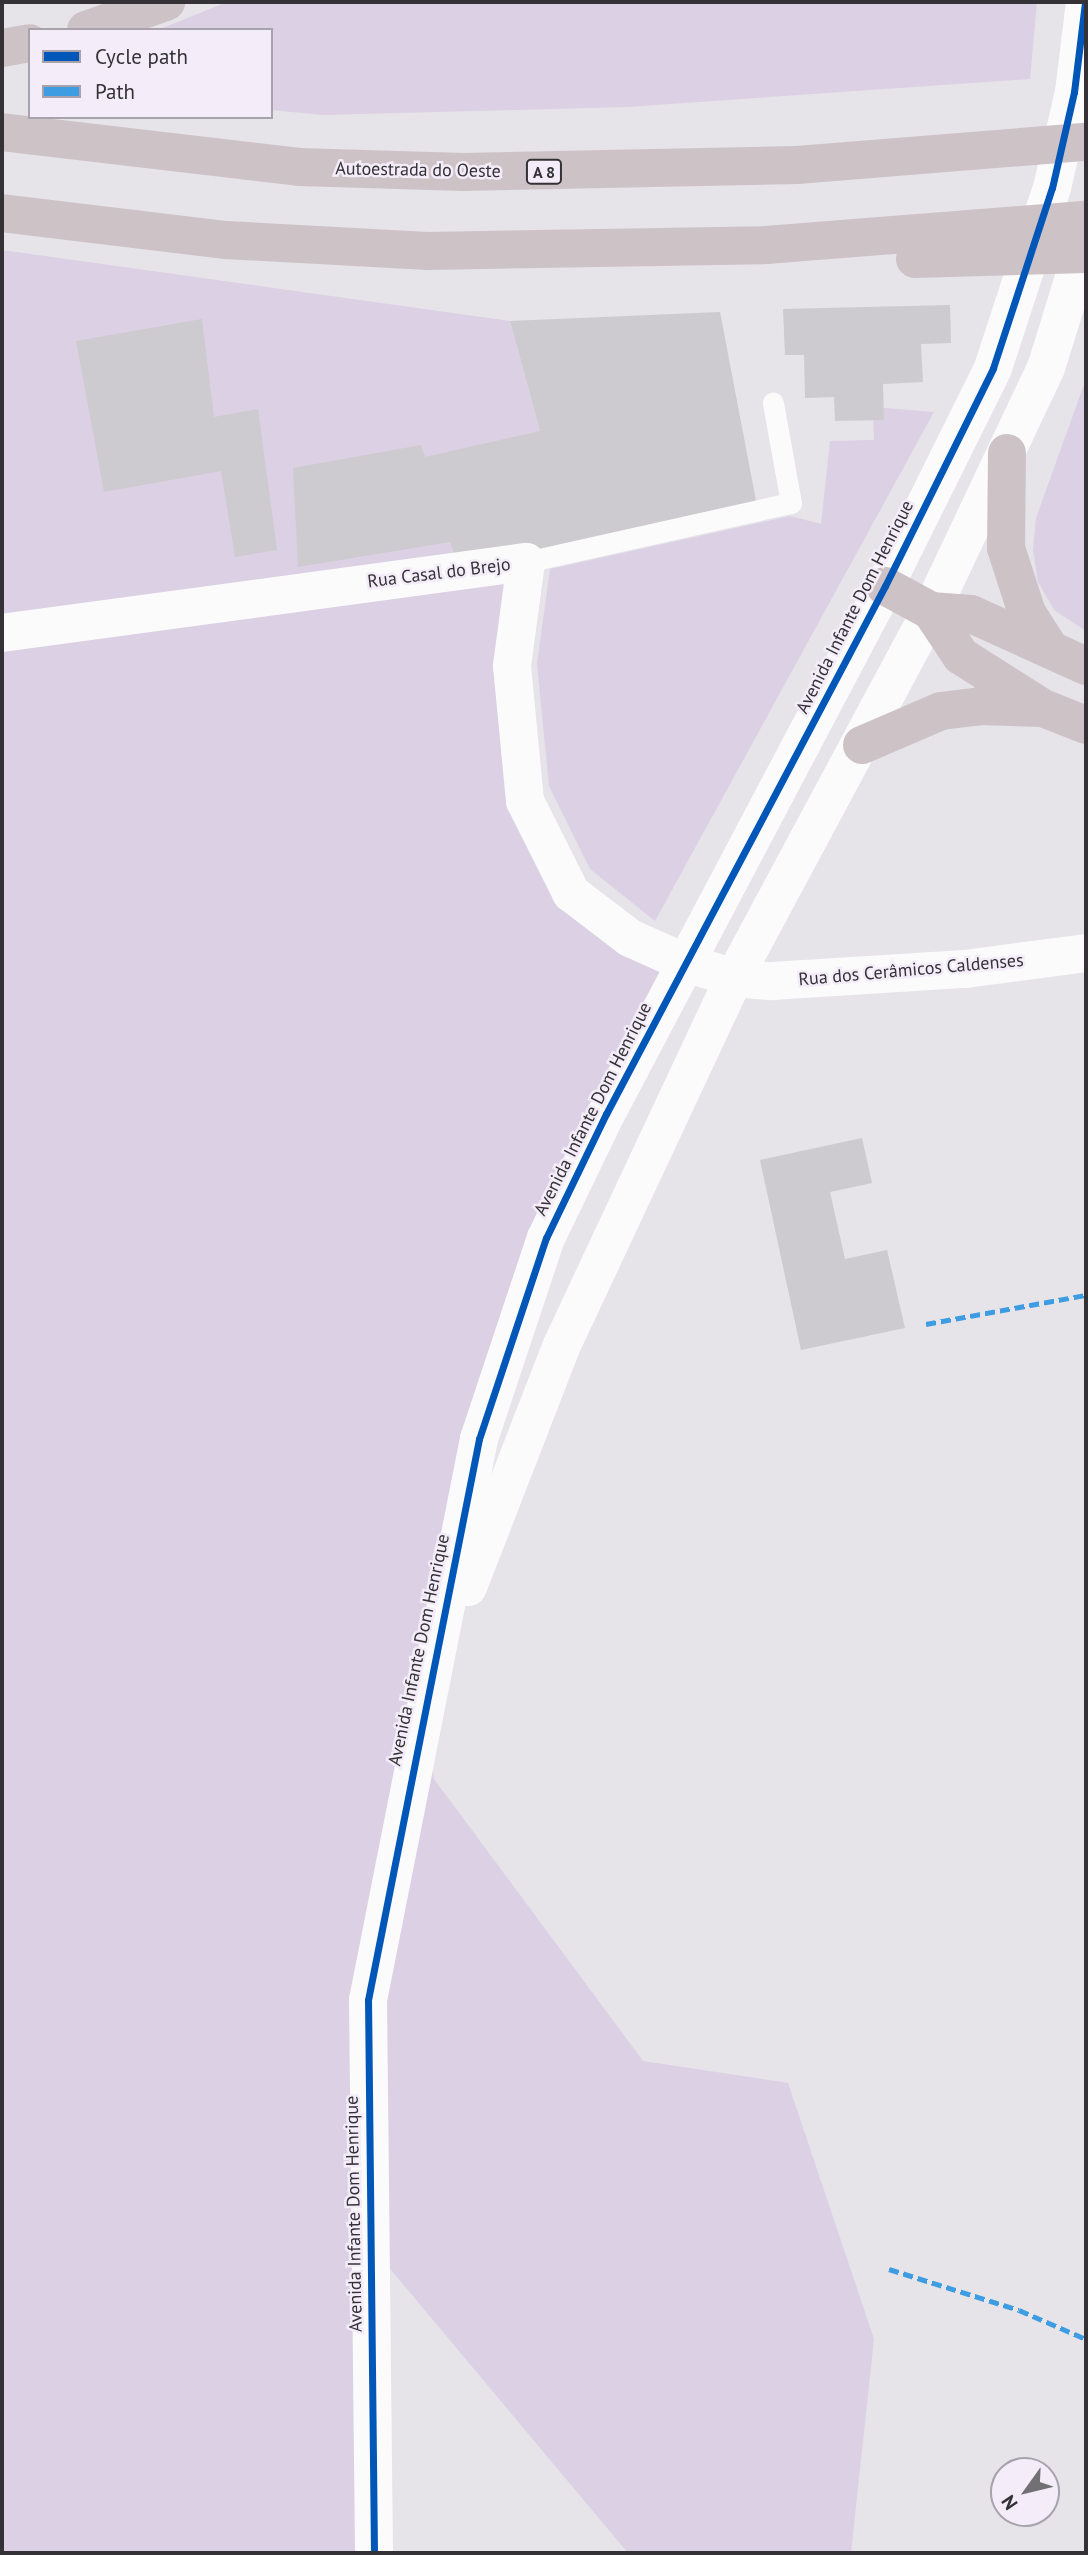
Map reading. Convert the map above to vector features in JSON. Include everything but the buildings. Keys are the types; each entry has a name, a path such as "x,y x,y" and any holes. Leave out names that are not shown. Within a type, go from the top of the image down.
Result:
{"highway":[{"path":"92,28 166,2"},
{"path":"2,48 28,43"},
{"name":"Autoestrada do Oeste","path":"2,132 299,167 464,172 797,165 1086,142"},
{"path":"2,213 226,240 428,251 766,245 1086,220"},
{"path":"766,245 924,259 1086,254"},
{"path":"1007,453 1006,548 1027,613 1050,649"},
{"path":"885,586 931,611 971,614 1086,666"},
{"path":"931,611 961,656 1043,708 1086,725"},
{"path":"862,745 942,711 979,706 1043,708"}],"main road":[{"name":"Avenida Infante Dom Henrique","path":"374,2553 368,2000 422,1711 479,1439 546,1238 686,963 885,586 993,368 1052,188 1074,92 1085,2"},
{"name":"Avenida Infante Dom Henrique","path":"422,1711 562,1345 734,978 862,745 931,611 1007,453 1046,368 1086,239"},
{"name":"Rua Casal do Brejo","path":"2,633 526,562 512,666 525,801 571,893 630,938 686,963 734,978"},
{"name":"Rua dos Cerâmicos Caldenses","path":"734,978 772,981 965,969 1086,953"}],"lane":[{"path":"526,562 791,503 773,403"}],"shaded area":[{"path":"227,2 1037,2 1030,79 627,107 323,115 273,110 273,28 163,28"},
{"path":"2,250 510,321 540,431 526,561 525,801 571,893 686,963 546,1238 422,1711 434,1779 643,2061 788,2083 874,2339 851,2553 628,2553 371,2246 374,2553 2,2553"},
{"path":"1086,379 1086,631 1054,610 1038,582 1033,550 1036,518"},
{"path":"873,407 934,412 655,921 590,869 549,786 537,664 550,569 790,516 821,524 830,441 874,440"}],"marked path":[{"path":"926,1324 1086,1295"},
{"path":"889,2269 1019,2310 1086,2339"}],"cycle path":[{"path":"374,2553 368,2000 479,1439 546,1238 606,1114 885,586 993,368 1052,188 1074,92 1085,2"}]}
